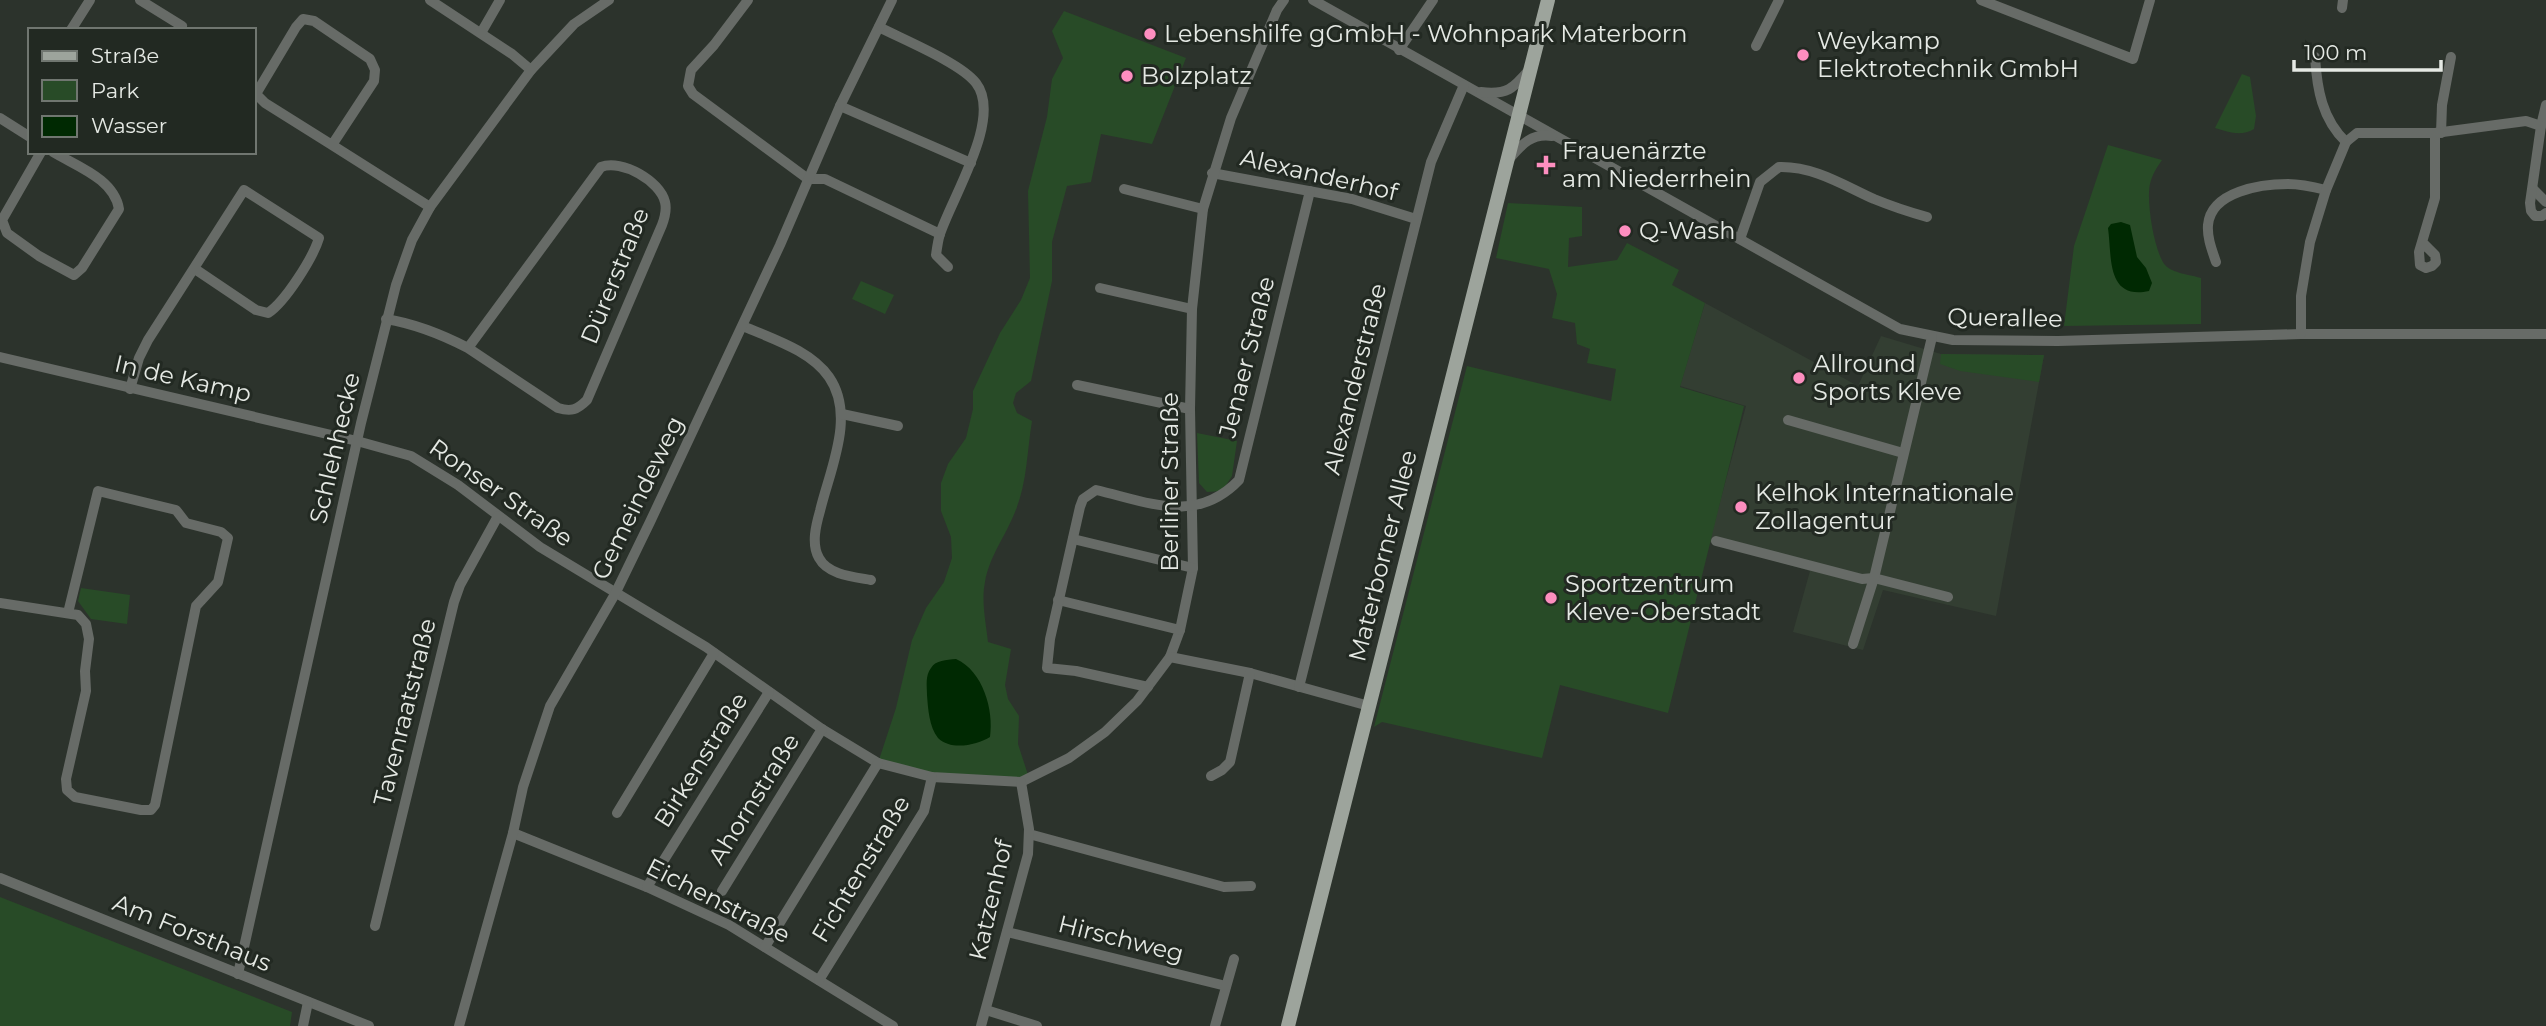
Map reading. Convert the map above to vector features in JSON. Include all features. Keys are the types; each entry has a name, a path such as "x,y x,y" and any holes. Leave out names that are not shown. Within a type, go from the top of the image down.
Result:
{"main road":[{"name":"Materborner Allee","path":"1288,1026 1548,0"}],"street":[{"path":"72,28 90,0"},
{"path":"140,0 182,26 181,28"},
{"path":"430,0 512,54 531,70"},
{"path":"481,33 500,0"},
{"name":"Schlehhecke","path":"239,974 357,441 386,319 412,240 430,207 531,70 574,24 609,0"},
{"path":"748,0 691,70 688,86 702,102 808,179 825,179 940,234"},
{"name":"Gemeindeweg","path":"459,1026 513,833 523,787 550,706 615,594 743,326 840,106 892,0"},
{"name":"Berliner Straße","path":"615,594 714,653 822,729 878,763 932,777 1021,782 1069,758 1105,732 1138,701 1170,657 1180,630 1194,568 1190,409 1192,309 1203,209 1231,118 1277,10 1284,0"},
{"name":"Querallee","path":"1312,0 1899,329 1953,340 2058,341 2301,334 2546,334"},
{"path":"1399,50 1433,0"},
{"path":"1756,46 1779,0"},
{"path":"1981,0 2133,59 2150,0"},
{"path":"332,145 374,81 375,70 370,59 314,21 303,19 256,94 265,103 430,207"},
{"path":"879,27 958,68 976,83 983,102 981,130 971,163 940,234 936,255 948,267"},
{"path":"2315,57 2316,80 2322,104 2335,132 2346,142"},
{"path":"2422,242 2435,198 2438,133 2451,57"},
{"path":"1475,91 1497,94 1507,92 1518,84 1532,67"},
{"name":"Alexanderstraße","path":"1299,687 1416,219 1432,162 1464,85"},
{"path":"2546,105 2530,211 2535,216 2546,213"},
{"path":"840,106 971,163"},
{"path":"0,118 28,136"},
{"path":"2301,334 2301,296 2310,242 2326,190 2346,142 2357,134 2370,132 2438,133 2526,121 2541,126"},
{"path":"1509,159 1534,136 1558,136"},
{"path":"40,154 2,220 7,233 74,275 82,268 119,209 117,196 108,185 56,154"},
{"name":"Dürerstraße","path":"386,319 437,331 468,348 558,408 572,411 587,400 663,225 666,208 661,193 636,172 622,165 609,164 601,167 468,348"},
{"path":"1740,239 1760,182 1779,167 1808,170 1895,208 1927,217"},
{"name":"Alexanderhof","path":"1212,173 1352,199 1416,219"},
{"path":"2216,262 2209,241 2208,222 2214,208 2226,197 2255,187 2290,184 2326,190"},
{"path":"1124,189 1203,209"},
{"path":"2533,189 2546,202"},
{"path":"130,389 134,371 144,349 244,190 319,238 306,264 276,307 268,313 256,310 195,269"},
{"name":"Jenaer Straße","path":"1194,507 1226,495 1239,480 1310,191"},
{"path":"1100,288 1192,309"},
{"path":"743,326 786,345 818,367 828,376 838,393 842,414 840,431 815,529 816,548 819,559 829,568 842,574 871,580"},
{"path":"1853,644 1874,578 1932,337"},
{"name":"In de Kamp","path":"0,357 357,441"},
{"path":"1077,385 1190,409"},
{"path":"842,414 898,426"},
{"path":"1788,420 1903,453"},
{"name":"Ronser Straße","path":"357,441 411,456 458,485 540,547 615,594"},
{"path":"1148,687 1076,671 1047,668 1058,600 1083,499 1096,490 1171,507 1194,507"},
{"path":"0,603 78,615 86,624 89,639 85,671 86,691 66,779 67,790 75,797 151,810 155,805 196,606 218,583 228,538 221,532 186,523 176,510 98,491 68,613"},
{"name":"Tavenraatstraße","path":"374,926 454,602 460,585 498,516"},
{"path":"1073,539 1194,568"},
{"path":"1716,541 1862,579 1874,578 1948,597"},
{"path":"1058,600 1180,630"},
{"path":"617,813 714,653"},
{"path":"1170,657 1250,673 1369,706"},
{"path":"1211,776 1222,770 1230,761 1250,673"},
{"name":"Birkenstraße","path":"647,887 769,692"},
{"name":"Ahornstraße","path":"722,891 822,729"},
{"path":"765,947 878,763"},
{"name":"Fichtenstraße","path":"819,980 925,811 932,777"},
{"name":"Katzenhof","path":"981,1026 1028,854 1029,834 1021,782"},
{"name":"Eichenstraße","path":"513,833 647,887 729,925 893,1026"},
{"path":"1029,834 1224,887 1251,886"},
{"name":"Am Forsthaus","path":"0,878 369,1026"},
{"name":"Hirschweg","path":"1007,932 1226,986"},
{"path":"1215,1026 1234,959"},
{"path":"303,1026 308,1002"},
{"path":"986,1010 1037,1026"}],"shaded area":[{"path":"1705,303 1858,386 1881,336 1941,354 2044,355 1996,616 1883,590 1863,650 1793,632 1810,571 1709,542 1746,406 1680,386"}],"green space":[{"path":"1064,11 1186,58 1152,144 1101,134 1091,182 1067,186 1052,242 1052,281 1031,381 1016,393 1013,403 1017,413 1032,421 1026,467 1019,501 987,573 984,604 988,642 1011,649 1005,685 1008,699 1019,716 1018,744 1029,778 932,777 878,763 896,708 912,640 926,608 944,582 952,558 951,537 941,511 941,483 948,464 966,438 973,409 973,391 1030,278 1028,191 1047,117 1052,79 1063,58 1052,31"},
{"path":"2242,74 2250,77 2256,116 2254,129 2239,133 2215,128"},
{"path":"2108,145 2162,160 2152,177 2149,192 2154,238 2161,258 2168,268 2201,278 2201,324 2064,326 2074,246"},
{"name":"Sportzentrum Kleve-Oberstadt","path":"1508,203 1582,207 1582,236 1569,238 1568,267 1617,260 1627,243 1679,270 1672,285 1705,303 1680,387 1744,406 1668,713 1560,685 1542,758 1382,722 1374,727 1467,366 1611,401 1616,369 1587,363 1590,349 1577,344 1575,323 1552,318 1557,294 1549,269 1496,258"},
{"path":"861,281 894,295 885,314 852,299"},
{"path":"1941,354 2044,355 2039,382 1960,371 1940,364"},
{"path":"1197,433 1237,441 1232,476 1222,491 1207,492 1199,483"},
{"path":"81,588 130,595 127,624 91,619 78,601"},
{"path":"0,897 292,1012 290,1026 0,1026"}],"water":[{"path":"2121,222 2130,225 2137,257 2146,268 2152,283 2149,291 2135,292 2125,289 2114,274 2108,228 2111,224"},
{"path":"956,659 973,672 980,682 988,704 991,726 990,737 957,746 943,742 935,734 928,706 927,681 933,665"}],"place":[{"name":"Lebenshilfe gGmbH - Wohnpark Materborn","path":"1150,34"},
{"name":"Weykamp Elektrotechnik GmbH","path":"1803,55"},
{"name":"Bolzplatz","path":"1127,76"},
{"name":"Frauenärzte am Niederrhein","path":"1546,165"},
{"name":"Q-Wash","path":"1625,231"},
{"name":"Allround Sports Kleve","path":"1799,378"},
{"name":"Kelhok Internationale Zollagentur","path":"1741,507"},
{"name":"Sportzentrum Kleve-Oberstadt","path":"1551,598"}]}
